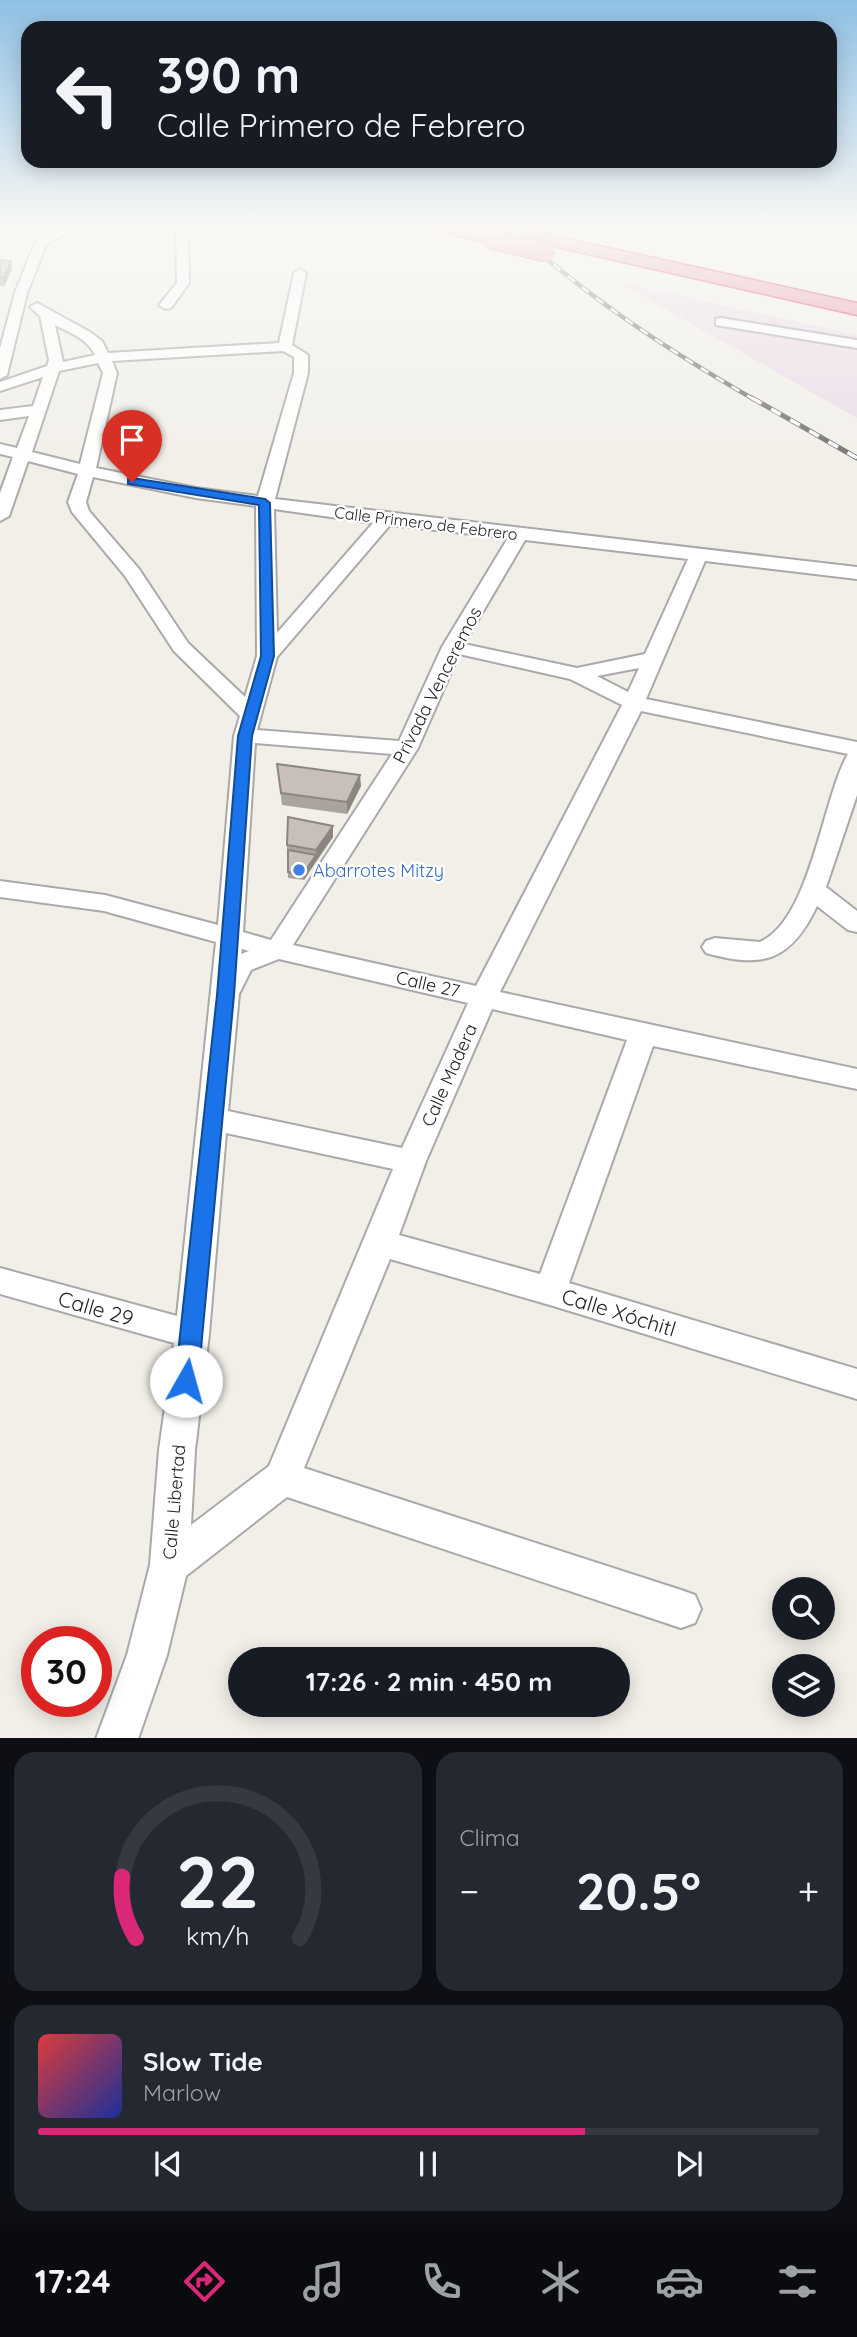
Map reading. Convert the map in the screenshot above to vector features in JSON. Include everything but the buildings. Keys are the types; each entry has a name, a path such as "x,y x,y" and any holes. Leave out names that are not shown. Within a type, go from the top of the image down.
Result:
{"highway":[{"path":"801,310 857,323"}],"street":[{"path":"0,375 17,310"},
{"path":"40,310 91,339 105,357 110,380 100,410 88,471 77,502 88,523 132,573 181,647 248,725 407,747"},
{"path":"0,387 54,368 105,357 285,347 292,310"},
{"path":"0,516 56,360 46,315"},
{"path":"721,322 857,344"},
{"name":"Calle Libertad","path":"117,1738 147,1655 169,1565 177,1450 192,1335 214,1119 248,725 267,656 265,503 301,373 301,355 285,347"},
{"path":"0,415 39,410"},
{"name":"Calle Primero de Febrero","path":"0,449 149,485 265,503 857,573"},
{"path":"267,656 386,519"},
{"name":"Privada Venceremos","path":"277,950 407,747 452,648 520,534"},
{"name":"Calle Madera","path":"169,1565 282,1478 380,1243 411,1161 484,997 634,703 699,554"},
{"path":"452,648 577,674 634,703 857,749"},
{"path":"577,674 653,659"},
{"path":"715,947 754,952 772,948 785,938 813,890 855,770"},
{"name":"Calle 27","path":"0,889 105,903 277,950 643,1034 857,1079"},
{"path":"813,890 857,924"},
{"path":"225,995 240,964 277,950"},
{"path":"550,1291 643,1034"},
{"path":"214,1119 411,1161"},
{"name":"Calle Xóchitl","path":"380,1243 550,1291 857,1384"},
{"name":"Calle 29","path":"0,1281 192,1335"},
{"path":"282,1478 681,1609"}],"shaded area":[{"path":"667,310 745,310 857,335 857,418"}],"railway":[{"path":"613,310 691,362 755,400"},
{"path":"752,398 857,458"}],"place":[{"name":"Abarrotes Mitzy","path":"299,870"}],"route":[{"path":"132,482 265,503 267,656 245,736 225,995 186,1381"}]}
